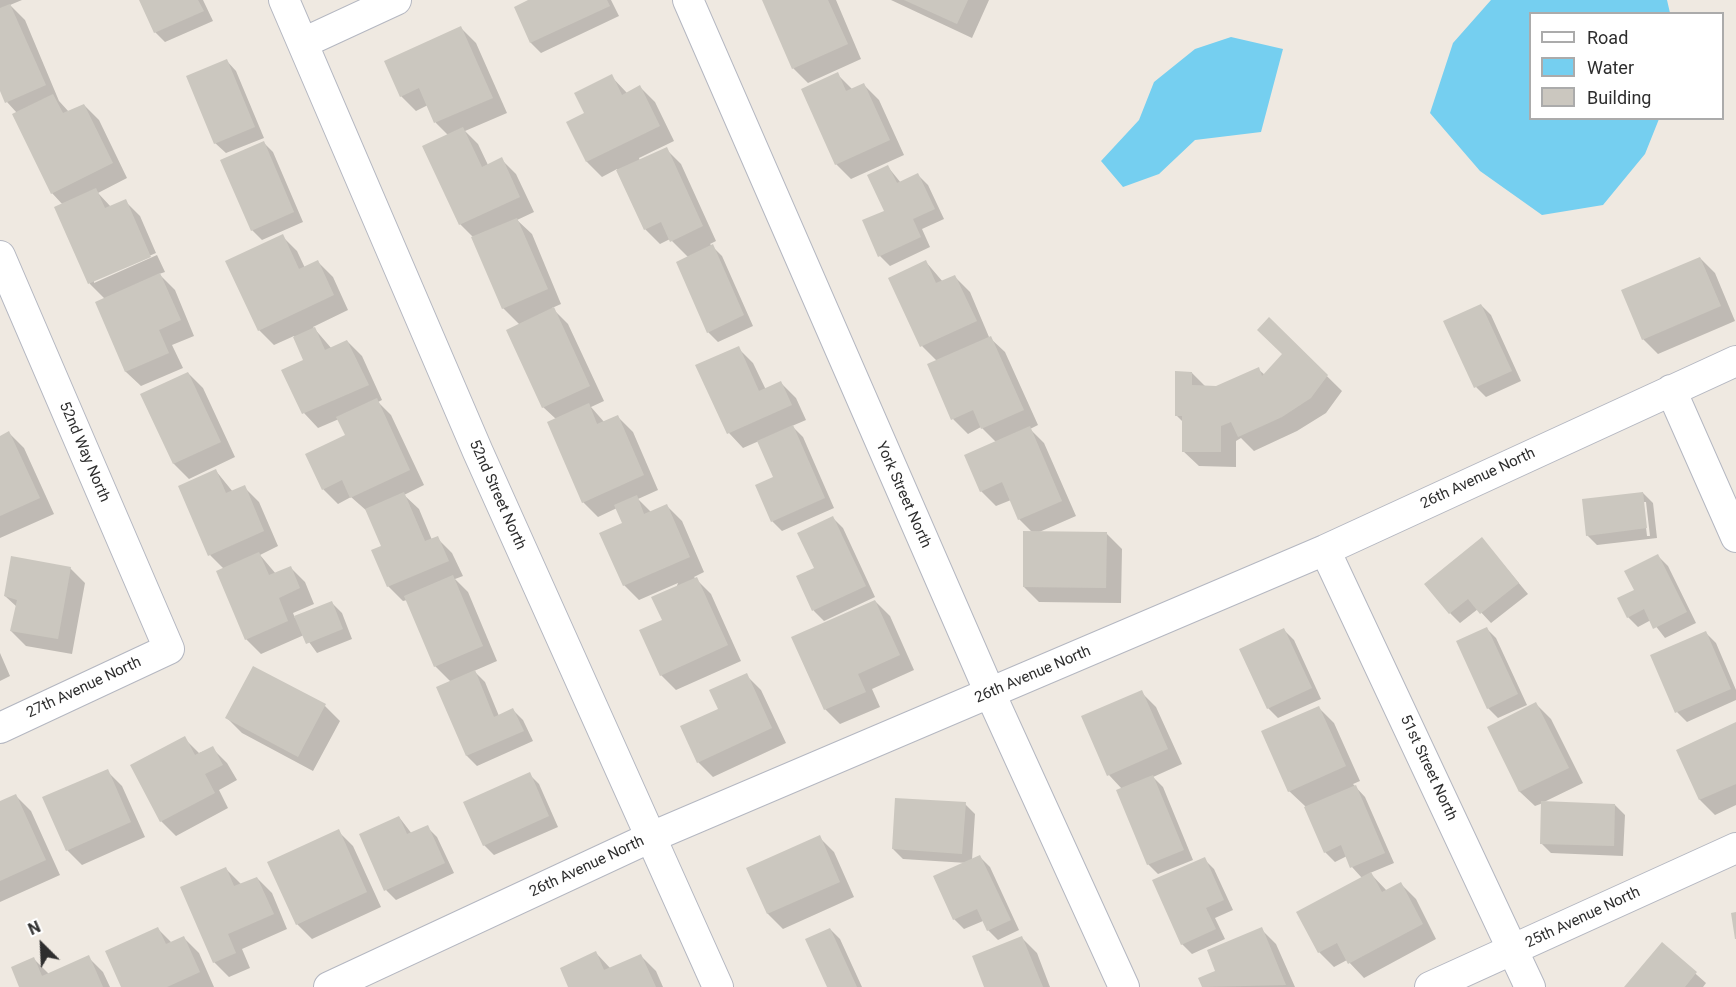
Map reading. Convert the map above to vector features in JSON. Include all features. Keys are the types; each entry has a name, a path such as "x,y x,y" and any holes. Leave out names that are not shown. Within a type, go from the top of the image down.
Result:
{"street":[{"name":"52nd Street North","path":"284,0 478,452 649,838 718,987"},
{"path":"303,43 396,0"},
{"name":"York Street North","path":"688,0 990,693 1124,987"},
{"name":"52nd Way North","path":"0,256 169,649"},
{"name":"26th Avenue North","path":"329,987 649,838 1325,550 1736,361"},
{"path":"1671,390 1736,537"},
{"name":"51st Street North","path":"1325,550 1530,987"},
{"name":"27th Avenue North","path":"0,728 169,649"},
{"name":"25th Avenue North","path":"1430,987 1736,848"}],"water":[{"path":"1491,0 1667,0 1670,12 1529,12 1529,120 1659,120 1645,154 1603,205 1542,215 1480,171 1430,113 1453,43"},
{"path":"1231,37 1283,49 1261,132 1195,140 1159,174 1123,187 1101,161 1139,120 1154,82 1195,49"}],"building":[{"path":"139,0 198,0 204,11 154,33"},
{"path":"528,0 607,0 610,6 530,43 514,7"},
{"path":"762,0 828,0 848,44 792,69"},
{"path":"904,0 968,0 957,24"},
{"path":"10,4 46,85 5,103 0,91 0,8"},
{"path":"461,26 493,98 434,123 419,88 400,97 384,61"},
{"path":"227,59 255,127 214,144 186,76"},
{"path":"838,72 846,91 864,83 890,140 835,165 801,89"},
{"path":"612,74 622,95 640,85 660,126 586,162 566,122 584,113 574,93"},
{"path":"53,94 63,113 84,104 113,163 51,194 12,114"},
{"path":"463,127 482,167 502,157 520,197 459,225 422,146"},
{"path":"264,141 294,212 251,231 220,160"},
{"path":"667,147 703,226 670,242 661,222 644,230 616,170"},
{"path":"888,165 897,183 918,173 935,209 913,219 921,237 878,257 862,220 884,211 867,175"},
{"path":"96,188 105,208 126,199 151,257 88,284 54,207"},
{"path":"517,218 548,289 502,309 471,237"},
{"path":"283,234 299,269 318,260 334,295 258,331 225,261"},
{"path":"713,244 744,315 707,333 676,262"},
{"path":"1700,257 1721,306 1642,340 1621,290"},
{"path":"926,260 936,283 955,275 977,321 920,347 888,278"},
{"path":"160,273 181,320 159,330 169,353 125,372 95,302"},
{"path":"1481,304 1512,371 1474,388 1443,321"},
{"path":"554,307 590,386 542,408 506,330"},
{"path":"1269,317 1328,375 1311,398 1282,417 1238,437 1231,422 1221,426 1221,452 1182,452 1182,416 1175,416 1175,371 1192,372 1192,385 1216,386 1259,367 1262,376 1282,354 1257,330"},
{"path":"315,327 325,350 347,340 369,385 302,414 281,370 303,360 293,337"},
{"path":"991,336 1024,410 981,429 973,410 951,420 927,364"},
{"path":"739,346 759,391 781,381 792,405 727,434 695,365"},
{"path":"188,372 221,442 173,464 140,394"},
{"path":"377,398 410,470 350,498 342,480 322,490 305,454 345,435 336,417"},
{"path":"589,403 597,424 618,415 644,475 582,503 547,422"},
{"path":"793,425 825,498 771,522 755,485 773,477 757,441"},
{"path":"1030,426 1062,501 1018,520 1002,482 980,492 964,455"},
{"path":"9,431 40,498 0,516 0,436"},
{"path":"216,469 226,493 245,485 264,531 208,556 178,486"},
{"path":"404,492 425,541 438,536 449,561 387,587 371,550 381,546 365,509"},
{"path":"1643,492 1647,528 1586,536 1582,499"},
{"path":"637,495 644,514 667,504 690,557 623,586 599,533 622,523 614,505"},
{"path":"833,516 866,586 812,611 796,576 814,568 797,533"},
{"path":"1023,531 1107,532 1106,588 1023,587"},
{"path":"1482,537 1519,583 1480,614 1468,599 1449,614 1424,584"},
{"path":"259,552 269,575 291,566 300,588 279,598 288,621 245,640 216,571"},
{"path":"1658,554 1687,612 1653,629 1644,609 1627,618 1617,598 1634,590 1624,571"},
{"path":"11,556 71,567 58,639 10,631 17,600 4,596"},
{"path":"453,575 483,646 434,667 404,596"},
{"path":"697,577 728,645 660,676 639,630 662,620 651,597"},
{"path":"875,600 900,655 858,674 866,692 824,710 791,637"},
{"path":"332,601 343,629 306,644 294,616"},
{"path":"1487,627 1518,694 1487,709 1456,641"},
{"path":"1284,628 1312,688 1267,709 1239,649"},
{"path":"1706,631 1731,689 1675,713 1650,655"},
{"path":"253,666 326,704 298,757 225,718"},
{"path":"475,670 494,717 513,708 524,731 466,756 436,687"},
{"path":"747,673 772,728 697,763 680,726 718,709 709,690"},
{"path":"1142,690 1168,749 1107,776 1081,716"},
{"path":"1536,702 1569,768 1519,792 1487,727"},
{"path":"1319,706 1346,766 1288,792 1261,731"},
{"path":"1736,722 1736,784 1699,800 1676,750"},
{"path":"185,736 195,755 213,746 223,765 205,774 215,793 160,822 130,765"},
{"path":"108,769 131,822 66,851 42,797"},
{"path":"530,772 549,816 483,846 463,802"},
{"path":"1153,775 1184,850 1147,865 1116,790"},
{"path":"1356,785 1385,853 1350,868 1341,845 1324,853 1304,807"},
{"path":"16,794 46,860 0,881 0,801"},
{"path":"895,798 966,802 962,854 892,849"},
{"path":"1541,801 1615,804 1614,846 1540,844"},
{"path":"399,816 407,834 428,825 445,863 384,891 359,834"},
{"path":"339,829 367,892 296,925 267,862"},
{"path":"820,835 840,882 767,914 746,868"},
{"path":"980,855 1011,920 987,931 977,909 953,920 933,876"},
{"path":"1205,857 1224,900 1206,908 1216,929 1181,945 1152,880"},
{"path":"226,867 234,886 257,877 274,914 228,934 236,953 213,963 180,887"},
{"path":"1371,872 1382,892 1401,882 1423,924 1348,964 1337,943 1318,953 1296,912"},
{"path":"1736,912 1736,939 1735,939 1731,913"},
{"path":"158,927 166,944 184,936 200,972 167,987 121,987 105,951"},
{"path":"1262,927 1286,985 1202,987 1198,978 1215,971 1207,950"},
{"path":"830,928 857,987 827,987 805,939"},
{"path":"1022,936 1043,987 984,987 972,956"},
{"path":"1662,942 1697,972 1685,987 1624,987"},
{"path":"596,951 604,970 641,954 656,987 568,987 560,968"},
{"path":"89,955 103,987 19,987 11,967 34,957 42,976"}]}
